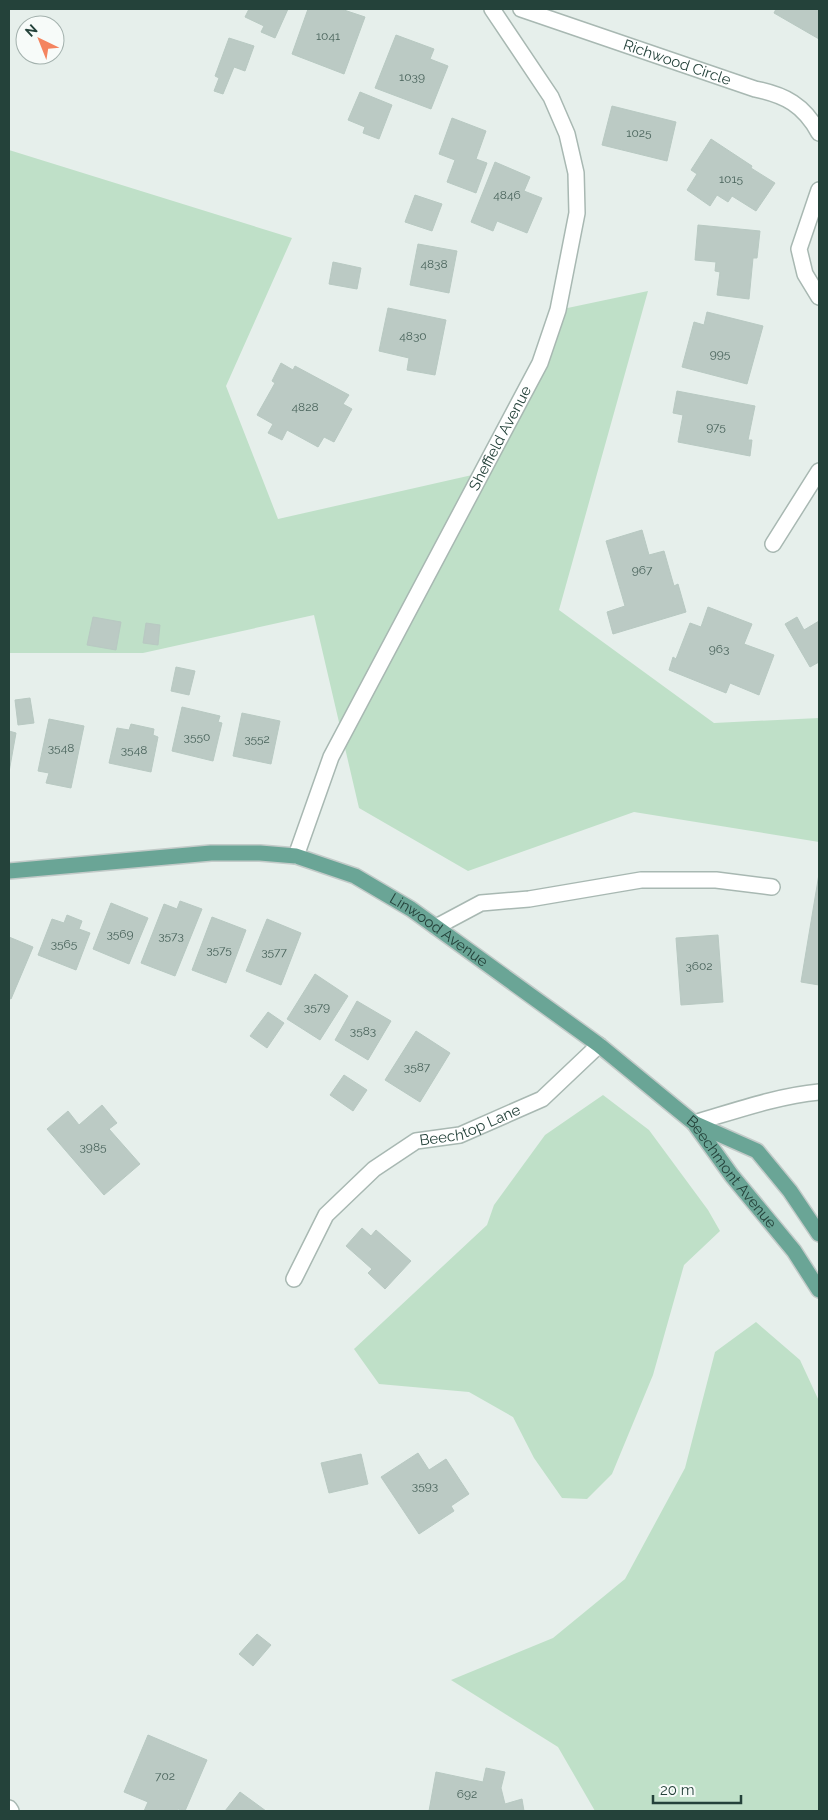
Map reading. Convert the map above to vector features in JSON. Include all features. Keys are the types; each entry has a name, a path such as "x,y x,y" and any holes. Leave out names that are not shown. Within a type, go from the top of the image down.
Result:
{"main road":[{"name":"Linwood Avenue","path":"9,871 211,853 260,853 296,856 355,876 411,909 599,1045 694,1123"},
{"name":"Beechmont Avenue","path":"694,1123 757,1151 790,1191 819,1234"},
{"name":"Beechmont Avenue","path":"694,1123 732,1176 794,1251 819,1290"}],"street":[{"name":"Sheffield Avenue","path":"296,856 331,757 540,363 558,310 577,213 574,163 567,134 551,97 492,9"},
{"name":"Richwood Circle","path":"521,9 755,89 776,94 796,104 812,120 819,133"},
{"path":"819,190 799,249 805,274 819,296"},
{"path":"773,544 819,471"},
{"path":"436,927 481,903 529,899 641,880 716,880 772,888"},
{"name":"Beechtop Lane","path":"294,1279 326,1215 374,1169 416,1141 460,1135 542,1099 599,1045"},
{"path":"694,1123 800,1094 819,1092"}],"green space":[{"path":"9,150 292,238 226,386 278,519 481,473 558,310 648,291 559,610 714,723 819,718 819,842 634,812 468,871 359,808 314,615 143,653 9,653"},
{"path":"603,1095 649,1130 708,1210 720,1231 684,1265 653,1375 612,1474 587,1499 562,1498 534,1458 513,1417 469,1392 379,1384 354,1349 487,1225 494,1205 545,1135"},
{"path":"756,1322 800,1360 819,1401 819,1811 595,1811 558,1747 451,1680 553,1638 625,1579 685,1468 715,1352"}],"building":[{"path":"249,9 288,9 275,38 261,32 264,26 245,17"},
{"path":"308,9 341,9 365,17 344,74 292,54"},
{"path":"776,9 819,9 819,39 774,13"},
{"path":"396,35 434,49 430,59 448,66 431,109 375,88"},
{"path":"229,38 254,46 245,71 234,67 223,94 214,91 219,78 215,76"},
{"path":"360,92 392,105 379,139 363,133 365,127 348,120"},
{"path":"612,106 676,122 667,161 602,145"},
{"path":"452,118 486,131 476,159 487,163 476,193 447,182 455,160 439,154"},
{"path":"711,139 775,183 756,211 732,196 728,202 717,195 710,206 687,190 697,174 691,170"},
{"path":"495,162 530,177 524,191 542,198 527,233 497,221 493,231 471,222"},
{"path":"415,195 442,204 432,231 405,222"},
{"path":"698,225 760,231 757,258 753,258 749,299 717,295 720,272 715,271 716,262 695,260"},
{"path":"418,244 457,251 449,293 410,285"},
{"path":"333,262 361,268 357,289 329,284"},
{"path":"388,308 446,320 435,375 407,370 409,358 379,351"},
{"path":"707,312 763,326 747,384 682,367 694,322 704,325"},
{"path":"281,363 293,370 295,366 349,395 343,404 352,409 334,442 324,437 318,447 287,430 282,440 268,433 273,424 257,415 275,383 272,381"},
{"path":"677,391 755,406 748,440 752,440 750,456 678,442 683,415 673,413"},
{"path":"642,530 649,555 664,551 674,586 678,584 686,612 613,634 607,612 625,606 606,541"},
{"path":"708,607 752,624 744,644 774,655 759,695 730,683 726,693 669,670 673,657 676,659 690,623 701,627"},
{"path":"93,617 121,622 116,650 87,645"},
{"path":"797,617 804,630 819,621 819,662 810,667 785,624"},
{"path":"146,623 160,625 158,645 143,643"},
{"path":"176,667 195,671 189,695 171,691"},
{"path":"30,698 34,723 18,725 15,700"},
{"path":"182,707 220,716 218,722 222,723 213,761 172,751"},
{"path":"242,713 280,721 271,764 233,756"},
{"path":"49,719 84,726 71,788 46,783 49,773 38,771"},
{"path":"131,724 154,729 153,735 158,737 151,772 109,763 117,728 129,730"},
{"path":"9,731 16,733 9,772"},
{"path":"819,874 819,985 801,982"},
{"path":"180,901 202,909 175,976 141,963 164,904 177,909"},
{"path":"111,903 148,918 129,964 93,949"},
{"path":"67,915 82,921 79,929 90,933 76,970 38,955 52,919 64,923"},
{"path":"212,917 246,930 226,983 192,970"},
{"path":"267,919 301,933 281,985 246,971"},
{"path":"718,935 723,1002 681,1005 676,938"},
{"path":"9,937 33,947 11,999 9,998"},
{"path":"315,974 348,996 320,1040 287,1019"},
{"path":"357,1001 391,1021 368,1060 335,1040"},
{"path":"268,1012 284,1023 267,1048 250,1036"},
{"path":"416,1031 450,1053 420,1102 385,1080"},
{"path":"344,1075 367,1090 353,1111 330,1095"},
{"path":"102,1105 117,1123 109,1129 140,1164 104,1195 47,1129 68,1111 79,1125"},
{"path":"362,1228 371,1236 376,1230 411,1261 385,1289 368,1273 372,1269 346,1246"},
{"path":"418,1453 429,1470 446,1459 469,1494 451,1506 454,1511 419,1534 381,1477"},
{"path":"361,1454 368,1484 329,1493 321,1463"},
{"path":"257,1634 271,1645 253,1666 239,1654"},
{"path":"148,1735 207,1760 185,1811 178,1809 177,1811 144,1811 148,1802 124,1792"},
{"path":"486,1768 505,1772 501,1788 505,1804 522,1799 524,1811 429,1811 436,1772 483,1782"},
{"path":"240,1792 266,1811 225,1811"}]}
